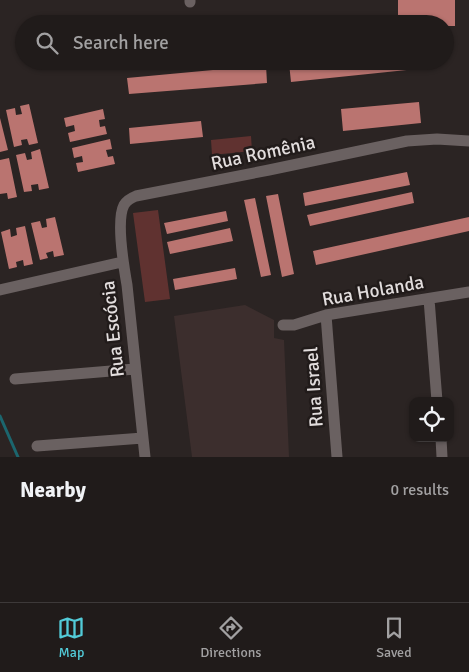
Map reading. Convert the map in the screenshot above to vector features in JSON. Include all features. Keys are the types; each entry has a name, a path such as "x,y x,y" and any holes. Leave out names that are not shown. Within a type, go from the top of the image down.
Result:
{"street":[{"name":"Rua Romênia","path":"122,262 122,208 130,199 136,196 407,141 437,139 469,141"},
{"name":"Rua Escócia","path":"0,290 122,262 127,285 145,457"},
{"name":"Rua Holanda","path":"283,325 294,325 326,315 469,292"},
{"path":"429,299 437,397"},
{"name":"Rua Israel","path":"326,315 337,457"},
{"path":"15,379 135,369"},
{"path":"37,446 143,438"},
{"path":"440,442 442,457"}],"shaded area":[{"path":"251,136 252,151 212,155 211,140"},
{"path":"158,210 170,299 145,302 133,213"},
{"path":"245,305 274,320 274,338 284,340 289,457 192,457 174,316"}],"building":[{"path":"398,0 455,0 455,26 454,15 398,15"},
{"path":"213,70 266,70 267,83 129,94 127,78"},
{"path":"290,70 407,70 291,82"},
{"path":"419,102 421,123 343,131 341,109"},
{"path":"29,104 38,143 29,145 27,139 21,140 22,145 14,147 6,110 15,108 16,115 22,114 20,106"},
{"path":"103,109 105,119 99,120 100,127 105,126 107,134 70,142 68,133 75,131 74,125 66,127 64,118"},
{"path":"0,118 8,150 0,152"},
{"path":"201,121 203,137 130,144 129,128"},
{"path":"110,139 112,149 106,150 108,157 113,156 115,164 78,172 76,163 83,162 82,156 74,158 72,148"},
{"path":"40,149 49,188 39,190 38,184 31,185 32,191 24,192 16,155 25,153 27,160 32,159 31,152"},
{"path":"9,158 17,197 8,199 7,193 0,194 0,160"},
{"path":"407,172 410,185 305,206 303,193"},
{"path":"412,192 414,203 310,226 307,215"},
{"path":"278,194 294,274 282,277 266,196"},
{"path":"255,198 271,275 261,277 244,200"},
{"path":"226,211 228,221 167,234 164,223"},
{"path":"55,217 64,255 54,257 53,251 46,253 48,258 40,260 31,223 40,221 42,228 47,227 46,219"},
{"path":"469,217 469,231 316,265 313,251"},
{"path":"25,226 33,264 24,266 23,260 16,262 17,267 9,269 1,232 10,229 11,237 17,235 16,228"},
{"path":"230,228 233,241 170,254 167,242"},
{"path":"235,268 237,279 175,290 173,279"}],"waterway":[{"path":"0,416 18,457"}]}
